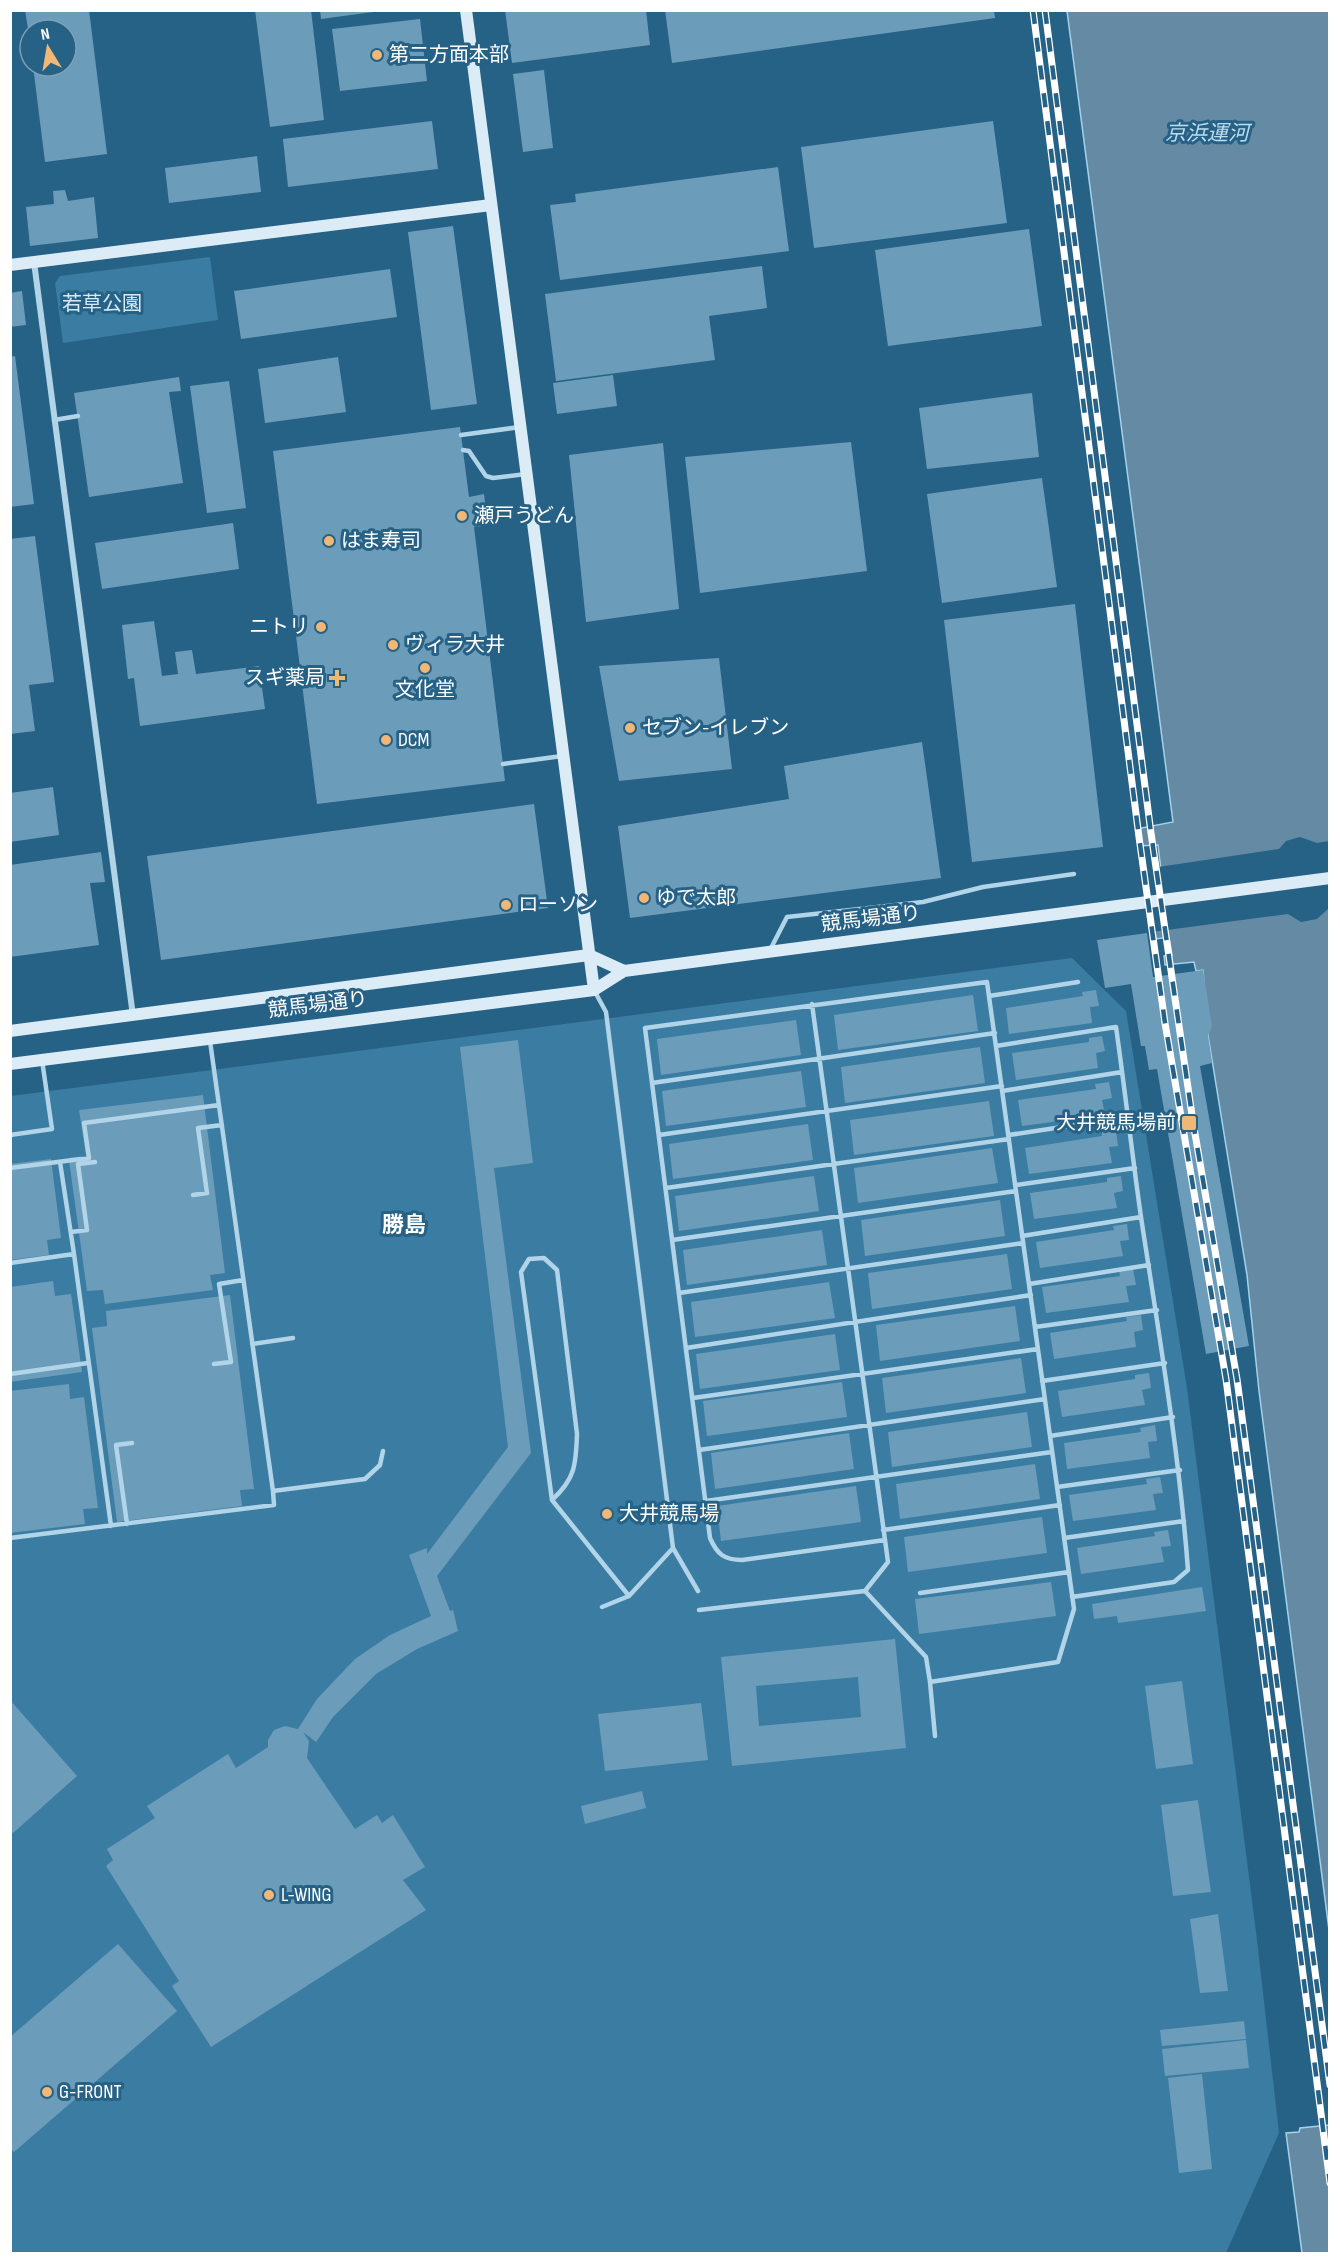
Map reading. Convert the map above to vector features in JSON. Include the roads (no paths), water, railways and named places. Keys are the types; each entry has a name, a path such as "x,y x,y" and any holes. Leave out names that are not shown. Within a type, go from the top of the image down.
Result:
{"street":[{"path":"466,10 594,990"},
{"path":"10,265 491,205"},
{"path":"34,262 133,1016"},
{"name":"競馬場通り","path":"10,1064 594,990 624,970 1329,878"},
{"path":"589,955 624,970"},
{"name":"競馬場通り","path":"10,1031 589,955"}],"lane":[{"path":"54,420 78,416"},
{"path":"461,435 520,427"},
{"path":"463,450 469,451 486,476 493,478 526,474"},
{"path":"503,764 562,756"},
{"path":"769,952 787,917 923,902 983,887 1074,874"},
{"path":"885,1540 729,1560 717,1552 711,1538 645,1028 987,982 1074,1609 1058,1662 930,1682"},
{"path":"989,996 1078,982"},
{"path":"594,990 606,1012 673,1548 698,1591"},
{"path":"699,1610 865,1591 888,1562 812,1004"},
{"path":"996,1046 1116,1027 1141,1217 1173,1417 1188,1570 1184,1576 1174,1582 1072,1598"},
{"path":"652,1083 994,1033"},
{"path":"10,1538 274,1505 210,1038"},
{"path":"10,1135 52,1129 42,1060"},
{"path":"659,1135 1122,1072"},
{"path":"10,1168 89,1158 84,1122 219,1105"},
{"path":"666,1188 1128,1117"},
{"path":"193,1195 207,1193 198,1128 222,1125"},
{"path":"60,1161 111,1526"},
{"path":"71,1232 87,1230 78,1164 95,1162"},
{"path":"672,1240 841,1216 1135,1168"},
{"path":"1022,1236 1141,1217"},
{"path":"679,1293 1023,1243"},
{"path":"10,1263 74,1254"},
{"path":"552,1500 569,1485 576,1461 578,1434 557,1270 544,1258 529,1259 521,1272 552,1500 629,1596"},
{"path":"1029,1284 1149,1265"},
{"path":"214,1364 231,1362 219,1284 243,1280"},
{"path":"686,1348 1031,1295"},
{"path":"1035,1327 1157,1310"},
{"path":"252,1344 293,1338"},
{"path":"693,1398 1038,1349"},
{"path":"10,1374 88,1363"},
{"path":"1042,1381 1165,1363"},
{"path":"699,1450 1045,1400"},
{"path":"1050,1436 1173,1417"},
{"path":"127,1524 116,1445 132,1443"},
{"path":"273,1491 366,1479 381,1465 383,1451"},
{"path":"706,1501 1052,1452"},
{"path":"1057,1487 1180,1470"},
{"path":"883,1530 1060,1505"},
{"path":"1064,1538 1184,1521"},
{"path":"602,1607 629,1596 673,1548"},
{"path":"920,1593 1069,1572"},
{"path":"865,1591 926,1657 935,1736"}],"water":[{"name":"京浜運河","path":"1067,11 1329,11 1329,1930 1259,1391 1247,1275 1208,1035 1203,970 1196,971 1194,962 1165,965 1164,956 1172,955 1169,937 1156,939 1147,871 1161,870 1158,845 1138,846 1136,829 1173,822"},
{"path":"1329,2125 1329,2253 1302,2253 1286,2133 1299,2132 1300,2128"}],"railway":[{"path":"1033,10 1139,837 1165,1023 1226,1379 1330,2183"},
{"path":"1045,10 1151,833 1193,1122 1237,1379 1330,2085"}],"place":[{"name":"第二方面本部","path":"377,55"},
{"name":"瀬戸うどん","path":"462,516"},
{"name":"はま寿司","path":"329,541"},
{"name":"ニトリ","path":"321,627"},
{"name":"ヴィラ大井","path":"393,645"},
{"name":"文化堂","path":"425,668"},
{"name":"スギ薬局","path":"337,678"},
{"name":"セブン-イレブン","path":"630,728"},
{"name":"DCM","path":"386,740"},
{"name":"ゆで太郎","path":"644,898"},
{"name":"ローソン","path":"506,905"},
{"name":"大井競馬場前","path":"1189,1123"},
{"name":"大井競馬場","path":"607,1514"},
{"name":"L-WING","path":"269,1895"},
{"name":"G-FRONT","path":"47,2092"}],"district":[{"name":"勝島","path":"404,1225"}],"park label":[{"name":"若草公園","path":"102,304"}]}
